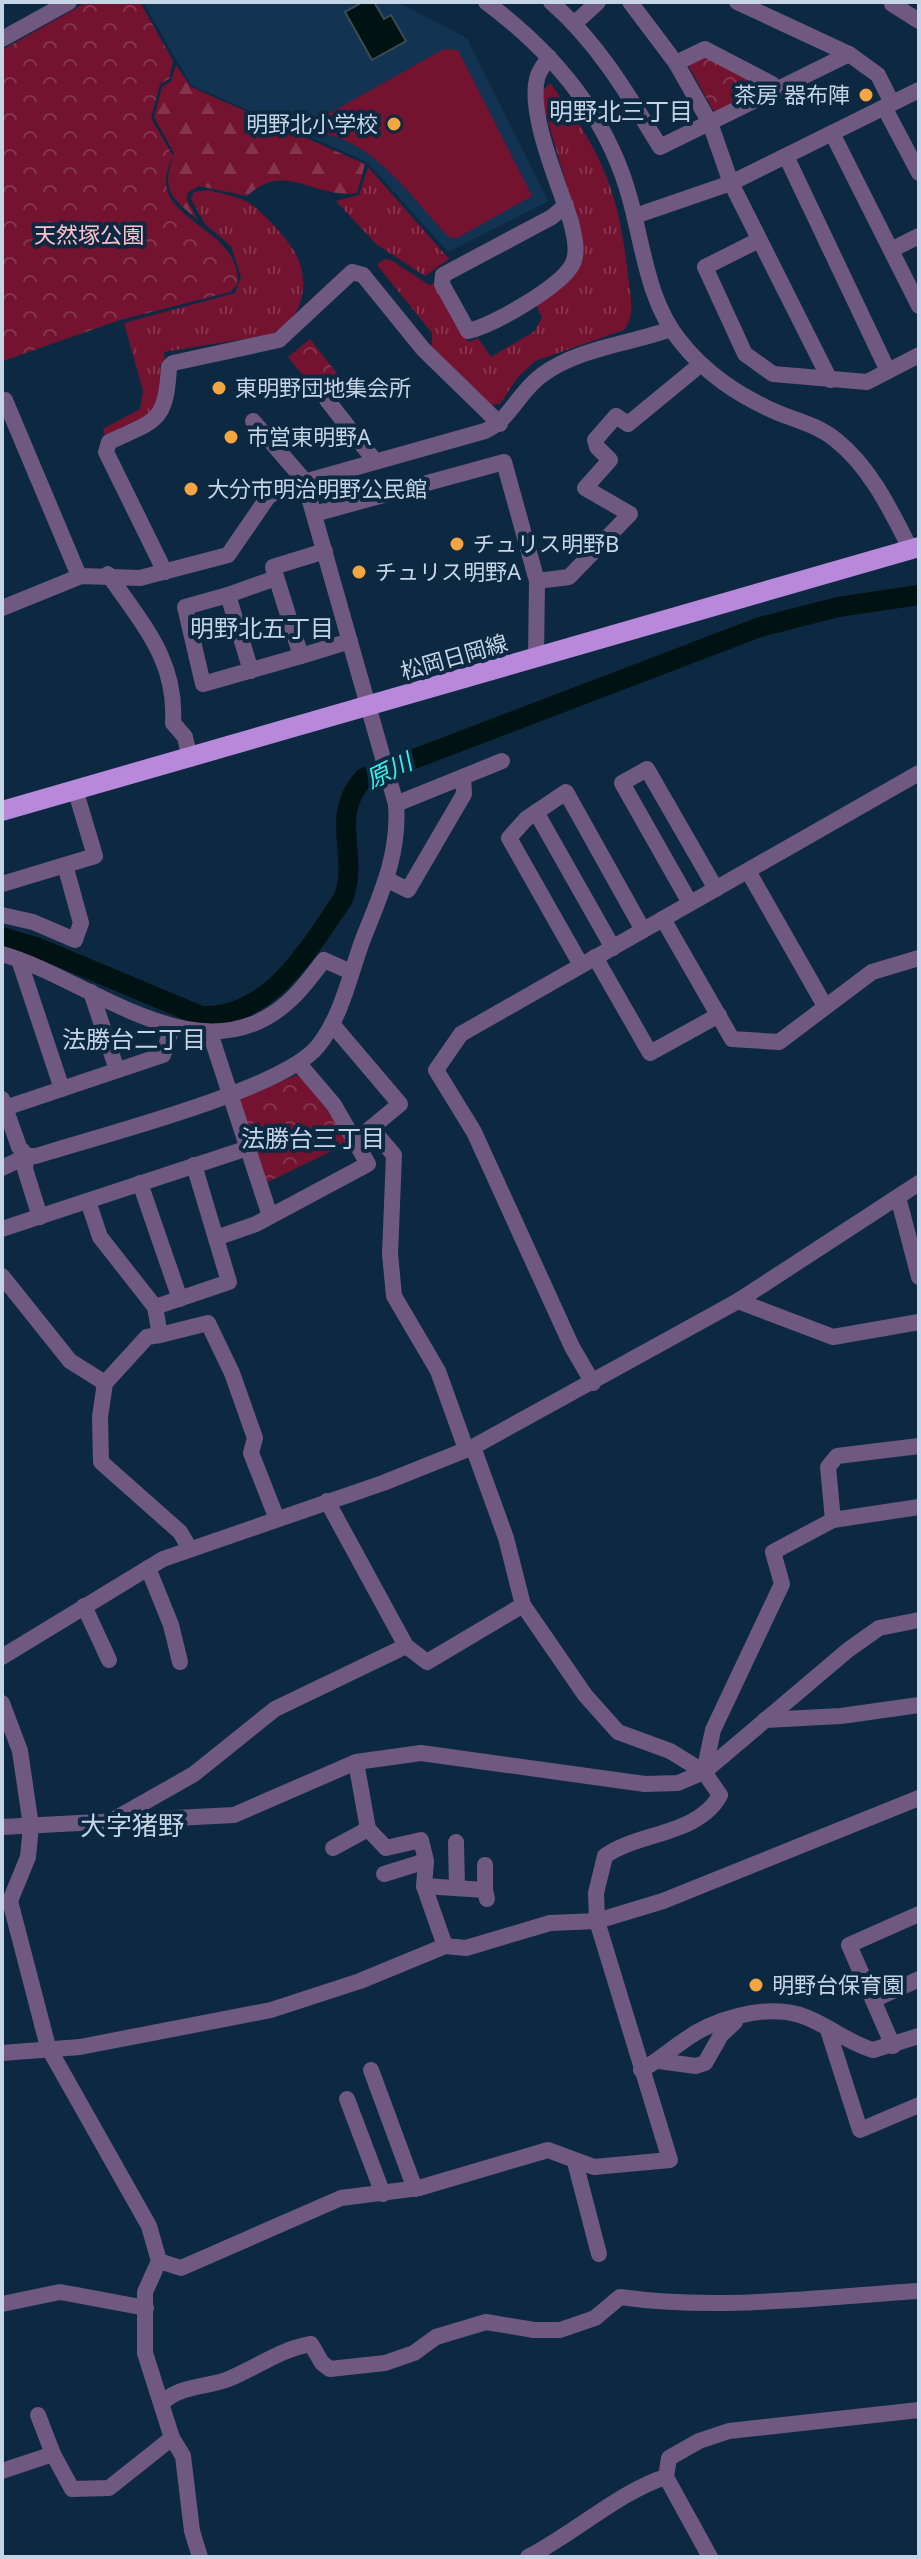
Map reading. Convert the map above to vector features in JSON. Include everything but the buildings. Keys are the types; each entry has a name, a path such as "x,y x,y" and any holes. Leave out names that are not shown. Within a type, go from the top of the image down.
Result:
{"main road":[{"name":"松岡日岡線","path":"2,811 915,549"}],"street":[{"path":"2,39 45,8 69,2"},
{"path":"486,2 549,57 597,122 622,174 657,298 671,329 701,364 733,392 812,424 838,441 870,475 915,549"},
{"path":"551,2 575,23 614,71 660,147 849,54"},
{"path":"575,23 598,2"},
{"path":"630,2 676,63 710,123 731,183 830,380"},
{"path":"737,2 849,54 878,75 919,173"},
{"path":"892,4 919,21"},
{"path":"676,63 705,49 772,84 776,91"},
{"path":"549,57 537,78 536,92 541,123 566,205 575,237 572,265 550,288 468,331 442,284 443,275 552,217 566,205"},
{"path":"635,216 731,183 919,90"},
{"path":"832,133 919,306"},
{"path":"786,156 888,371"},
{"path":"891,250 919,236"},
{"path":"759,240 705,267 745,354 773,374 867,382 919,355"},
{"path":"165,572 106,452 109,442 158,416 167,398 169,367 173,363 279,340 352,272 363,275 423,349 500,424"},
{"path":"2,608 79,576 108,574 140,578 228,555 268,497 304,480 500,424 530,386 554,367 671,329"},
{"path":"537,581 569,577 630,514 585,488 610,460 596,446 596,437 616,416 628,424 701,364"},
{"path":"5,400 79,576"},
{"path":"327,400 375,461"},
{"path":"2,1168 27,1156 36,1156 230,1094 300,1065 332,1024 386,879 396,845 396,804 325,551 304,480 253,421"},
{"path":"314,514 504,462 537,581 536,658"},
{"path":"301,656 273,567 325,551"},
{"path":"108,574 164,656 175,696 173,723 185,737 190,759"},
{"path":"276,578 185,607 203,684 350,641"},
{"path":"228,595 251,671"},
{"path":"396,804 502,761"},
{"path":"690,903 622,783 647,769 716,889"},
{"path":"593,1383 572,1347 474,1132 436,1070 461,1034 919,773"},
{"path":"386,879 408,890 464,794 463,777"},
{"path":"2,884 95,856 75,789"},
{"path":"643,930 566,792 536,812 509,838 650,1053 719,1015"},
{"path":"536,812 613,948"},
{"path":"2,915 33,922 75,940 81,923 65,865"},
{"path":"748,871 825,1006"},
{"path":"663,919 732,1039 779,1042 872,972 919,958"},
{"path":"2,954 172,1027 210,1033 259,1022 287,1003 324,960 351,972"},
{"path":"19,960 62,1089"},
{"path":"91,992 117,1070"},
{"path":"332,1024 400,1104 355,1142"},
{"path":"27,1156 19,1147 3,1103 62,1089 163,1055 172,1027"},
{"path":"210,1033 270,1216"},
{"path":"216,1238 270,1216 368,1164 334,1105 300,1065"},
{"path":"159,2261 181,2268 341,2198 415,2189 471,2176 548,2150 594,2167 670,2160 597,1921 596,1893 605,1856 614,1849 676,1828 707,1810 720,1795 704,1772 670,1751 618,1732 585,1695 523,1605 506,1538 438,1371 394,1296 390,1254 394,1155 371,1128"},
{"path":"2,1229 248,1148"},
{"path":"27,1156 25,1169 40,1217"},
{"path":"155,1307 229,1282 194,1165"},
{"path":"140,1183 180,1299"},
{"path":"2,1657 148,1568 190,1549 470,1448 738,1301 919,1183"},
{"path":"898,1197 919,1277"},
{"path":"88,1201 100,1237 155,1307 160,1335"},
{"path":"2,1276 70,1361 105,1383"},
{"path":"738,1301 833,1337 919,1322"},
{"path":"190,1549 180,1532 101,1462 100,1417 105,1383 147,1337 208,1323 232,1373 255,1438 251,1453 277,1519"},
{"path":"833,1520 828,1467 832,1458 919,1446"},
{"path":"327,1501 406,1646 427,1662 523,1605"},
{"path":"704,1772 713,1730 782,1584 773,1552 833,1520 919,1507"},
{"path":"148,1568 171,1625 180,1662"},
{"path":"84,1606 109,1660"},
{"path":"2,1827 234,1815 356,1762 421,1753 645,1784 678,1783 704,1772 879,1628 919,1620"},
{"path":"110,1822 194,1774 275,1709 406,1646"},
{"path":"2,1703 20,1751 31,1826 28,1857 21,1880 7,1889 48,2047 128,2185 149,2226 159,2261 145,2292 145,2353 172,2438 183,2456 196,2556"},
{"path":"765,1720 841,1716 919,1705"},
{"path":"356,1762 368,1829 386,1848 421,1840 426,1861 424,1886 445,1946"},
{"path":"2,2053 124,2039 271,2010 360,1981 445,1946 466,1948 550,1923 597,1921 663,1901 919,1798"},
{"path":"333,1848 368,1829"},
{"path":"456,1842 457,1888"},
{"path":"384,1874 426,1861"},
{"path":"424,1886 486,1894 485,1865"},
{"path":"893,2046 849,1945 919,1914"},
{"path":"873,2000 919,1979"},
{"path":"641,2070 659,2061 684,2040 739,2017 768,2010 797,2015 873,2050 919,2036"},
{"path":"659,2061 696,2066 705,2063 721,2035 739,2017"},
{"path":"828,2030 860,2130 919,2105"},
{"path":"371,2070 415,2189"},
{"path":"347,2099 383,2194"},
{"path":"575,2162 599,2254"},
{"path":"162,2403 168,2397 200,2384 228,2380 289,2348 311,2344 322,2363 330,2369 385,2363 414,2353 436,2337 486,2322 534,2330 560,2330 595,2318 620,2297 667,2304 733,2303 919,2291"},
{"path":"2,2304 60,2292 146,2308"},
{"path":"710,2557 666,2477 669,2458 699,2441 729,2431 919,2410"},
{"path":"38,2415 53,2454 72,2489 109,2488 172,2438"},
{"path":"2,2471 53,2454"},
{"path":"528,2557 579,2528 644,2483 666,2477"}],"shaded area":[{"name":"明野北小学校","path":"143,2 397,2 467,38 548,201 448,252 367,162 191,85"},
{"path":"363,2 374,2 384,19 391,15 406,41 372,60 345,12"}],"green space":[{"name":"天然塚公園","path":"87,2 140,2 173,61 169,79 160,84 151,118 173,156 166,178 169,195 179,209 223,246 234,263 238,284 230,292 120,320 3,361 2,50"},
{"path":"444,49 458,50 532,196 457,238 449,237 374,158 356,146 318,134 312,123"},
{"path":"702,56 765,87 720,113 713,110 689,67 692,60"},
{"path":"176,65 191,87 365,164 357,193 326,191 287,181 274,181 247,196 199,186 187,193 187,200 198,220 171,192 168,176 174,153 154,117 162,87 171,81"},
{"path":"550,83 583,130 613,196 624,246 631,297 630,318 624,330 535,361 518,377 500,404 489,405 432,348 432,333 377,265 385,259 391,260 429,285 436,283 455,324 469,342 478,338 491,357 535,331 542,317 535,303 568,280 576,218 540,94"},
{"path":"368,167 449,259 425,276 376,244 336,201 359,195"},
{"path":"208,190 250,204 270,221 288,243 302,273 303,286 297,310 290,321 268,335 164,352 165,364 160,365 164,396 147,419 105,436 103,429 140,409 143,391 124,323 235,293 241,277 231,246 205,224 191,199 194,192"},
{"path":"310,339 338,375 316,392 288,357"},
{"path":"297,1075 305,1077 350,1142 264,1184 238,1104 242,1097"}],"waterway":[{"name":"原川","path":"2,937 36,947 201,1016 226,1014 248,1006 285,977 343,899 348,867 348,807 353,792 364,778 760,627 838,607 919,595"}],"place":[{"name":"茶房 器布陣","path":"866,95"},
{"name":"明野北小学校","path":"394,124"},
{"name":"東明野団地集会所","path":"219,388"},
{"name":"市営東明野A","path":"231,437"},
{"name":"大分市明治明野公民館","path":"191,489"},
{"name":"チュリス明野B","path":"457,544"},
{"name":"チュリス明野A","path":"359,572"},
{"name":"明野台保育園","path":"756,1985"}],"district":[{"name":"明野北三丁目","path":"621,112"},
{"name":"明野北五丁目","path":"262,629"},
{"name":"法勝台二丁目","path":"134,1040"},
{"name":"法勝台三丁目","path":"313,1139"},
{"name":"大字猪野","path":"132,1826"}]}
